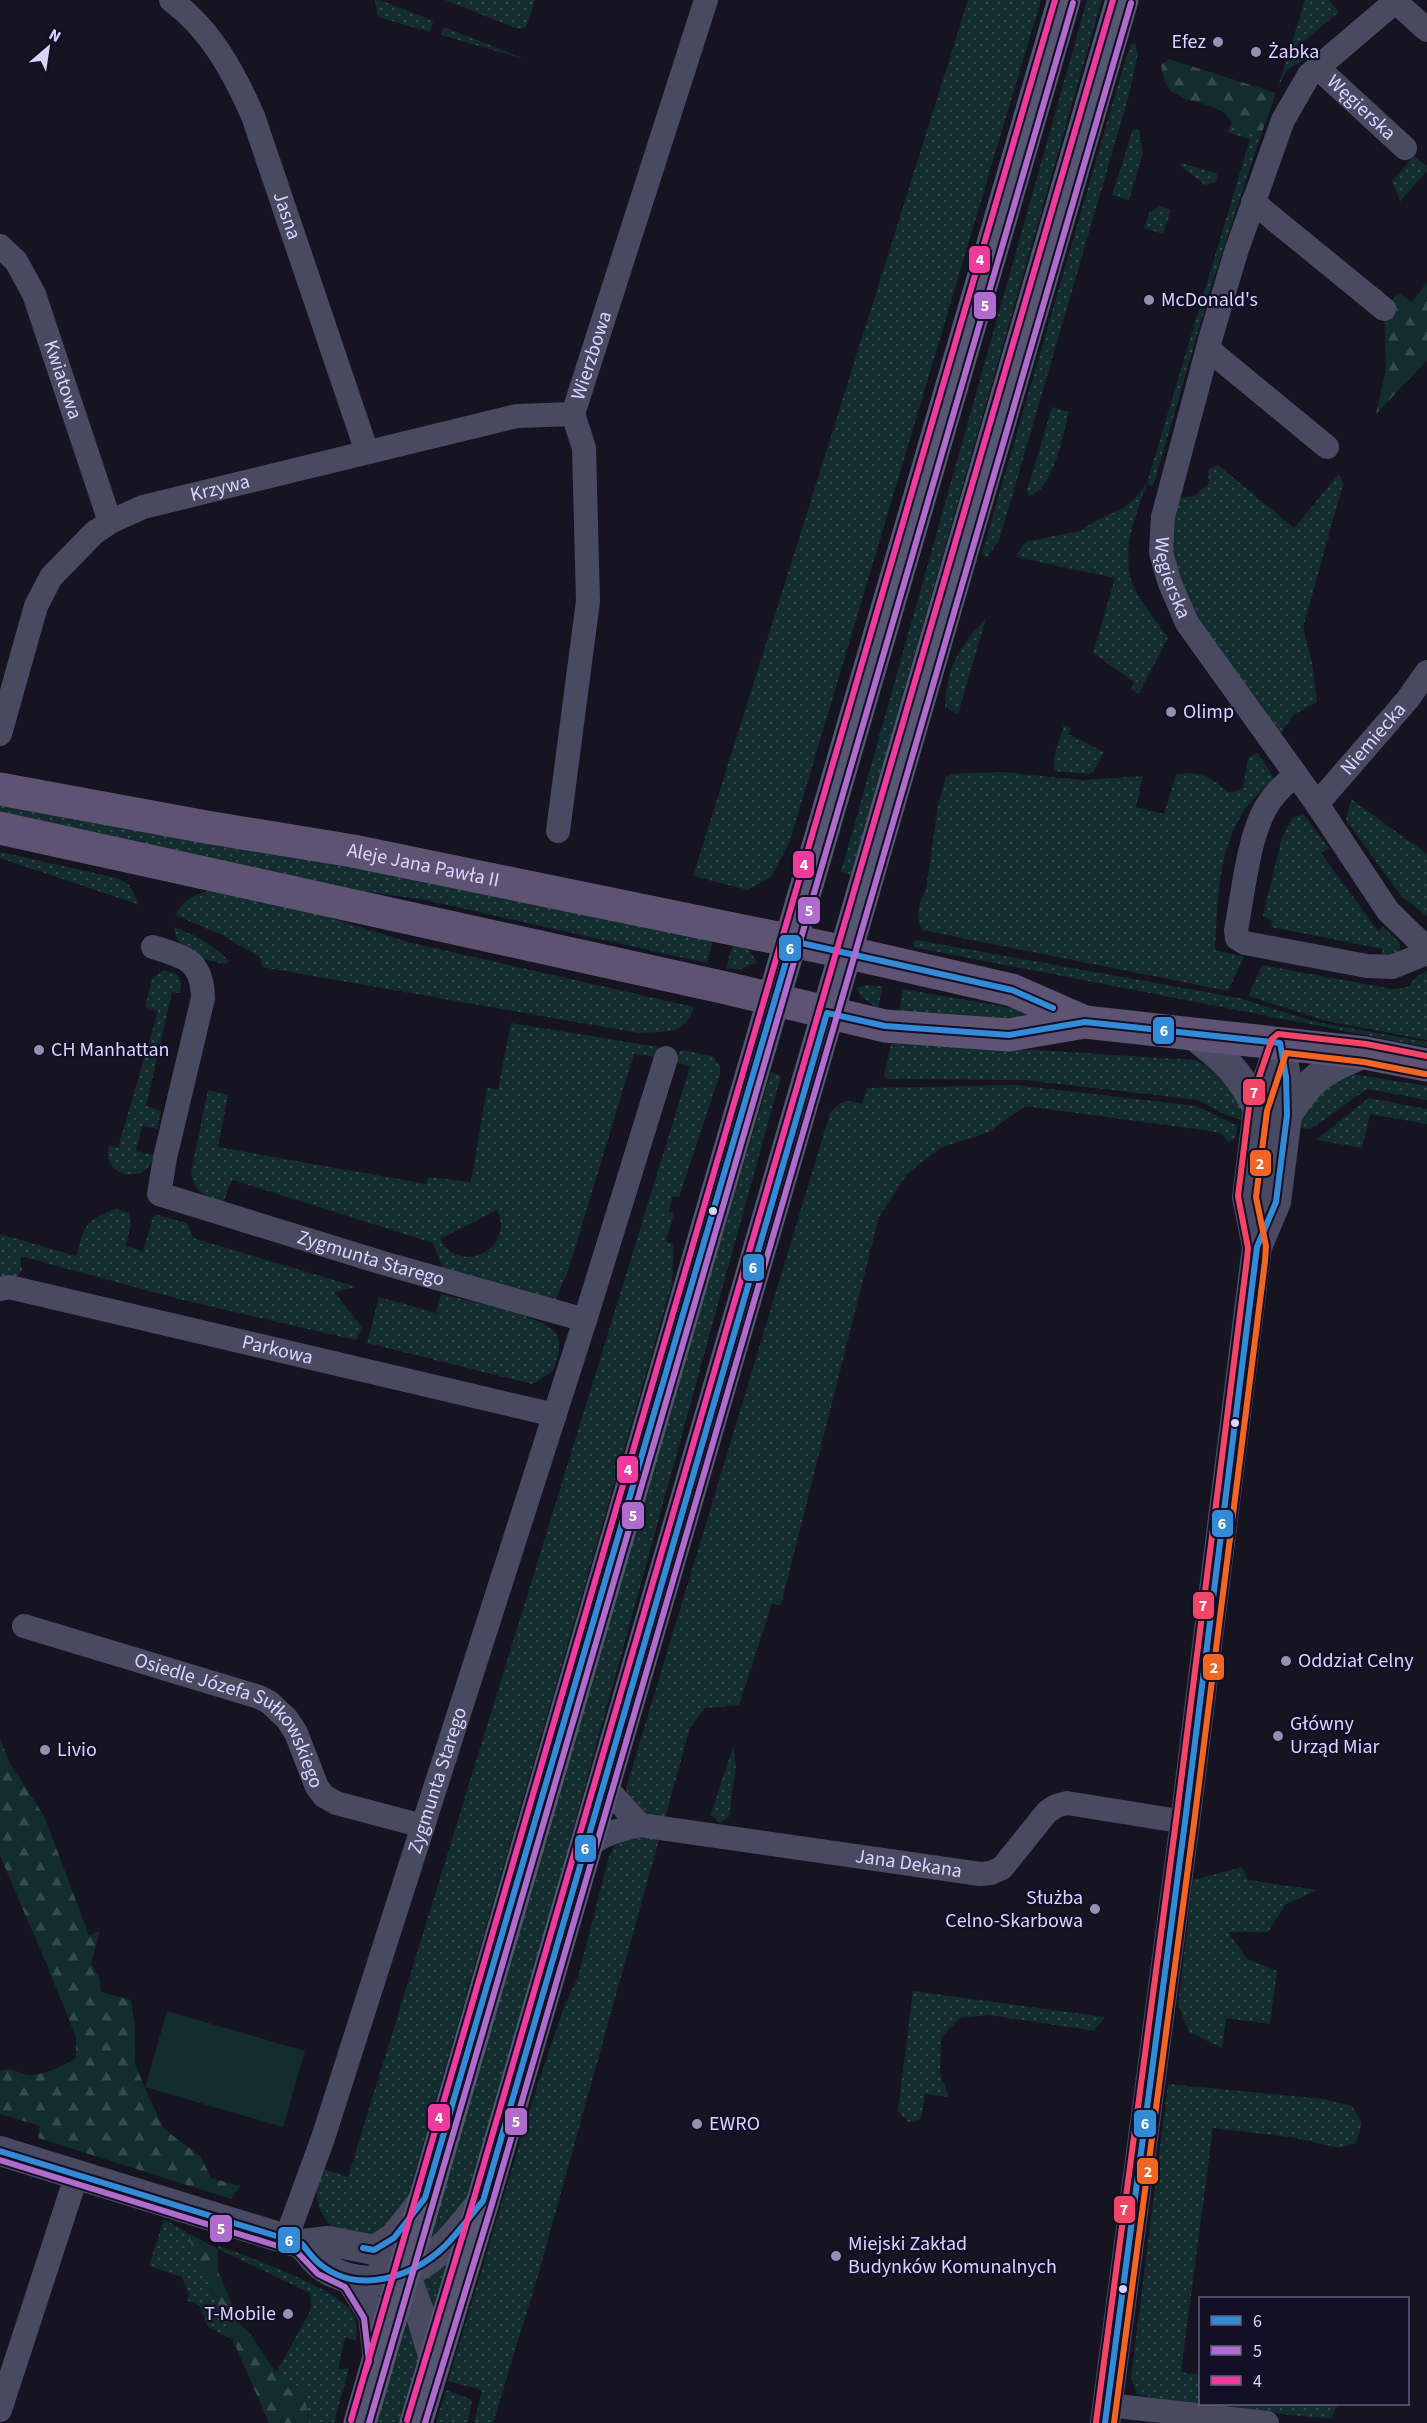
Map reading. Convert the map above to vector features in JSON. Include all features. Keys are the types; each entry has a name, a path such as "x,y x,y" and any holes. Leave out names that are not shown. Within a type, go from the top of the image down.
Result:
{"main road":[{"path":"360,2423 776,999 1064,0"},
{"path":"416,2423 483,2201 1122,0"},
{"name":"Aleje Jana Pawła II","path":"0,789 250,835 353,851 845,952 1012,990 1085,1022"},
{"path":"0,828 776,999 885,1026 1009,1035 1085,1022 1365,1053 1427,1065"}],"street":[{"name":"Jasna","path":"171,0 198,24 218,48 234,75 253,116 367,452"},
{"name":"Wierzbowa","path":"558,831 588,601 584,448 573,414 706,0"},
{"name":"Węgierska","path":"1427,30 1396,1 1309,75 1283,120 1253,202 1208,349 1163,517 1161,552 1169,581 1187,623 1317,804 1388,911 1427,946"},
{"name":"Węgierska","path":"1317,67 1405,148"},
{"path":"1253,202 1384,309"},
{"name":"Kwiatowa","path":"0,246 16,261 34,294 110,522"},
{"path":"1208,349 1327,447"},
{"name":"Krzywa","path":"0,734 36,606 51,578 94,532 110,522 143,507 516,416 573,414"},
{"name":"Niemiecka","path":"1317,804 1408,699 1427,672"},
{"path":"1296,774 1277,791 1264,810 1255,836 1236,930 1237,938 1245,943 1367,966 1392,967 1427,953"},
{"name":"Zygmunta Starego","path":"153,946 191,962 198,970 202,983 202,998 165,1158 159,1194 383,1263 585,1320"},
{"path":"1192,1034 1223,1058 1243,1080 1258,1108"},
{"path":"1257,1247 1247,1197 1258,1108 1280,1043"},
{"path":"1267,2423 1107,2414 1185,1822 1257,1247 1276,1202 1287,1115 1286,1077 1280,1043"},
{"path":"1287,1115 1304,1089 1325,1070 1365,1053"},
{"name":"Zygmunta Starego","path":"294,2242 323,2138 555,1415 666,1059"},
{"name":"Parkowa","path":"0,1289 9,1287 555,1415"},
{"name":"Osiedle Józefa Sułkowskiego","path":"24,1626 259,1697 281,1712 296,1733 317,1787 324,1796 336,1803 423,1826"},
{"path":"605,1779 610,1792 640,1825"},
{"name":"Jana Dekana","path":"584,1849 596,1839 611,1832 640,1825 980,1874 991,1873 1002,1868 1047,1812 1067,1803 1185,1822"},
{"path":"0,2151 294,2242 328,2241 374,2250 405,2274 434,2359"},
{"path":"0,2410 77,2174"},
{"path":"374,2250 394,2238 425,2198"},
{"path":"294,2242 323,2267 351,2280 384,2281 405,2274 437,2253 483,2201"},
{"path":"351,2280 373,2315 378,2362"}],"green space":[{"path":"375,0 433,21 430,32 378,17"},
{"path":"445,0 535,0 526,27 518,29"},
{"path":"968,0 1041,0 790,841 771,877 748,890 693,876"},
{"path":"1087,0 1102,0 851,875 841,872"},
{"path":"1305,0 1329,0 1339,12 1296,48 1305,59 1287,70 1278,87"},
{"path":"444,27 527,60 441,35"},
{"path":"1135,43 1138,54 1129,95 999,541 986,558 982,553 1126,57 1131,45"},
{"path":"1169,59 1276,93 1260,138 1232,123 1225,113 1211,106 1185,99 1170,91 1164,80 1161,65"},
{"path":"1232,123 1260,138 1211,287 1155,480 1152,486 1147,483 1250,139 1227,132"},
{"path":"1133,129 1139,130 1143,154 1129,200 1112,195"},
{"path":"1414,156 1427,167 1427,171 1400,201 1392,181"},
{"path":"1181,163 1216,173 1218,178 1215,182 1205,185 1180,166"},
{"path":"1160,206 1171,210 1163,234 1144,228 1149,213"},
{"path":"1427,282 1427,360 1376,414 1386,368 1384,309 1398,293 1412,302"},
{"path":"1052,407 1069,412 1051,472 1038,491 1029,496 1027,490"},
{"path":"1218,465 1294,528 1339,474 1343,484 1303,628 1312,662 1317,702 1293,715 1274,744 1187,623 1163,517 1180,498 1194,496 1209,483 1208,469"},
{"path":"1147,483 1130,537 1128,564 1136,592 1168,638 1139,693 1131,690 1134,682 1093,653 1115,578 1016,557 1028,541 1080,531 1125,507"},
{"path":"986,618 958,714 945,707 951,669 961,649"},
{"path":"1064,725 1071,728 1068,734 1104,752 1094,771 1089,774 1054,771 1054,756"},
{"path":"1258,753 1274,778 1249,804 1236,824 1224,858 1221,876 1215,950 1244,957 1228,991 922,930 918,910 926,890 938,805 946,777 951,774 1002,772 1083,780 1143,776 1136,807 1164,814 1176,774 1193,773 1205,776 1229,793 1243,788 1248,758"},
{"path":"1351,799 1427,854 1427,916 1402,897 1346,820"},
{"path":"0,801 527,895 714,937 707,963 425,900 283,879 0,815"},
{"path":"1304,815 1329,848 1321,853 1378,931 1383,927 1399,942 1401,951 1380,967 1383,949 1271,927 1273,921 1263,916 1282,837 1293,817"},
{"path":"0,852 117,878 129,885 140,905 0,858"},
{"path":"211,890 302,909 408,942 694,1007 685,1023 673,1030 639,1033 262,967 261,958 222,935 175,915 190,898"},
{"path":"174,927 204,941 229,961 226,964 192,954 180,944"},
{"path":"917,940 1239,998 1316,1022 1427,1042 1427,1047 913,947"},
{"path":"733,943 750,951 757,963 738,970 726,968"},
{"path":"1262,965 1392,989 1408,987 1416,977 1427,971 1427,1040 1327,1021 1248,996"},
{"path":"163,970 177,974 181,985 180,993 172,992 146,1106 161,1111 157,1129 142,1126 136,1151 154,1155 150,1165 143,1171 126,1174 117,1171 111,1165 108,1157 109,1146 118,1148 158,1011 145,1007 152,979"},
{"path":"866,985 883,986 878,1008 864,999 856,988"},
{"path":"903,989 1035,1012 1035,1022 899,1012"},
{"path":"511,1023 658,1047 656,1057 634,1054 568,1271 551,1310 448,1282 433,1243 233,1180 223,1204 201,1193 192,1179 191,1172 208,1090 228,1095 218,1147 426,1184 428,1177 471,1182 487,1088 498,1089","holes":["497,1210 501,1224 499,1236 493,1246 472,1257 460,1256 449,1250 440,1239"]},
{"path":"892,1041 1194,1060 1217,1069 1249,1122 1226,1115 1198,1100 1025,1080 888,1079 884,1075"},
{"path":"680,1050 713,1056 720,1066 720,1074 679,1197 673,1196 668,1211 674,1213 666,1241 674,1244 672,1284 404,2210 390,2226 374,2234 358,2237 342,2233 329,2224 320,2210 317,2191 320,2168 348,2177 690,1067 676,1062"},
{"path":"771,1072 781,1076 471,2199 405,2423 368,2423"},
{"path":"1353,1074 1427,1086 1427,1100 1367,1089 1311,1129 1298,1128 1300,1117 1314,1093"},
{"path":"1016,1085 1196,1106 1238,1126 1235,1138 1228,1142 1222,1134 1210,1131 1025,1106 989,1132 940,1148 907,1174 879,1217 781,1605 772,1604 739,1705 705,1708 690,1728 539,2272 493,2423 474,2423 482,2390 448,2381 537,2086 564,2007 578,1977 609,1856 626,1814 626,1788 830,1113 837,1105 844,1102 852,1101 862,1104 867,1088"},
{"path":"1369,1098 1427,1109 1427,1124 1370,1114 1362,1148 1316,1140"},
{"path":"116,1209 129,1213 131,1224 126,1246 143,1251 154,1214 187,1223 193,1238 357,1287 334,1292 362,1327 356,1340 183,1300 20,1256 22,1271 9,1287 0,1289 0,1234 76,1256 87,1225"},
{"path":"441,1294 518,1314 533,1319 554,1331 559,1340 559,1351 553,1371 532,1384 367,1343 379,1297 436,1313"},
{"path":"0,1738 9,1762 44,1816 89,1935 100,1931 91,1964 99,1977 101,1992 131,2000 135,2027 135,2064 164,2129 201,2157 211,2178 240,2186 231,2199 38,2138 40,2126 0,2114 0,2071 13,2070 32,2075 55,2069 76,2058 76,2037 0,1856"},
{"path":"733,1747 736,1765 729,1817 720,1823 711,1814"},
{"path":"1242,1867 1248,1880 1317,1890 1285,1905 1268,1932 1228,1932 1247,1959 1277,1971 1270,2024 1226,2018 1222,2048 1189,2032 1178,2004 1193,1880"},
{"path":"913,1991 1105,2017 1094,2031 989,2015 960,2018 941,2038 940,2074 949,2097 925,2094 921,2119 908,2122 898,2111"},
{"path":"167,2011 305,2051 283,2127 145,2087"},
{"path":"1168,2084 1323,2099 1352,2106 1362,2123 1356,2143 1339,2148 1296,2138 1213,2128 1181,2372 1199,2375 1199,2405 1338,2405 1331,2419 1174,2403 1137,2394 1131,2377"},
{"path":"164,2219 186,2232 233,2340 208,2327 200,2306 187,2300 189,2294 182,2277 149,2266"},
{"path":"186,2232 218,2249 218,2271 240,2324 249,2332 274,2370 304,2391 309,2423 269,2423"},
{"path":"219,2246 314,2285 347,2306 355,2317 356,2341 345,2337 338,2369 349,2368 334,2423 309,2423 304,2391 277,2372 311,2309 310,2293 218,2249"},
{"path":"446,2390 472,2400 468,2423 436,2423"}],"transit line":[{"name":"4","path":"351,2420 1055,0"},
{"name":"4","path":"407,2420 474,2198 1113,0"},
{"name":"5","path":"369,2423 1073,3"},
{"name":"5","path":"425,2423 492,2204 1131,3"},
{"name":"6","path":"363,2248 374,2250 394,2238 425,2198 792,941 1012,990 1053,1008"},
{"name":"6","path":"0,2151 302,2244 321,2265 336,2274 352,2279 368,2280 401,2274 417,2267 444,2247 483,2201 827,1013 885,1026 1009,1035 1085,1022 1280,1043 1286,1077 1287,1115 1276,1202 1257,1247 1185,1822 1105,2423"},
{"name":"7","path":"1096,2422 1176,1821 1247,1259 1248,1248 1238,1196 1249,1107 1272,1039 1278,1034 1366,1044 1427,1056"},
{"name":"2","path":"1114,2423 1194,1823 1265,1261 1266,1246 1256,1197 1267,1111 1286,1053 1364,1062 1425,1074"},
{"name":"5","path":"0,2160 297,2252 318,2274 345,2287 364,2318 369,2361 365,2372"}],"place":[{"name":"Efez","path":"1218,42"},
{"name":"Żabka","path":"1256,52"},
{"name":"McDonald's","path":"1149,300"},
{"name":"Olimp","path":"1171,712"},
{"name":"CH Manhattan","path":"39,1050"},
{"name":"Oddział Celny","path":"1286,1661"},
{"name":"Główny Urząd Miar","path":"1278,1736"},
{"name":"Livio","path":"45,1750"},
{"name":"Służba Celno-Skarbowa","path":"1095,1909"},
{"name":"EWRO","path":"697,2124"},
{"name":"Miejski Zakład Budynków Komunalnych","path":"836,2256"},
{"name":"T-Mobile","path":"288,2314"}]}
